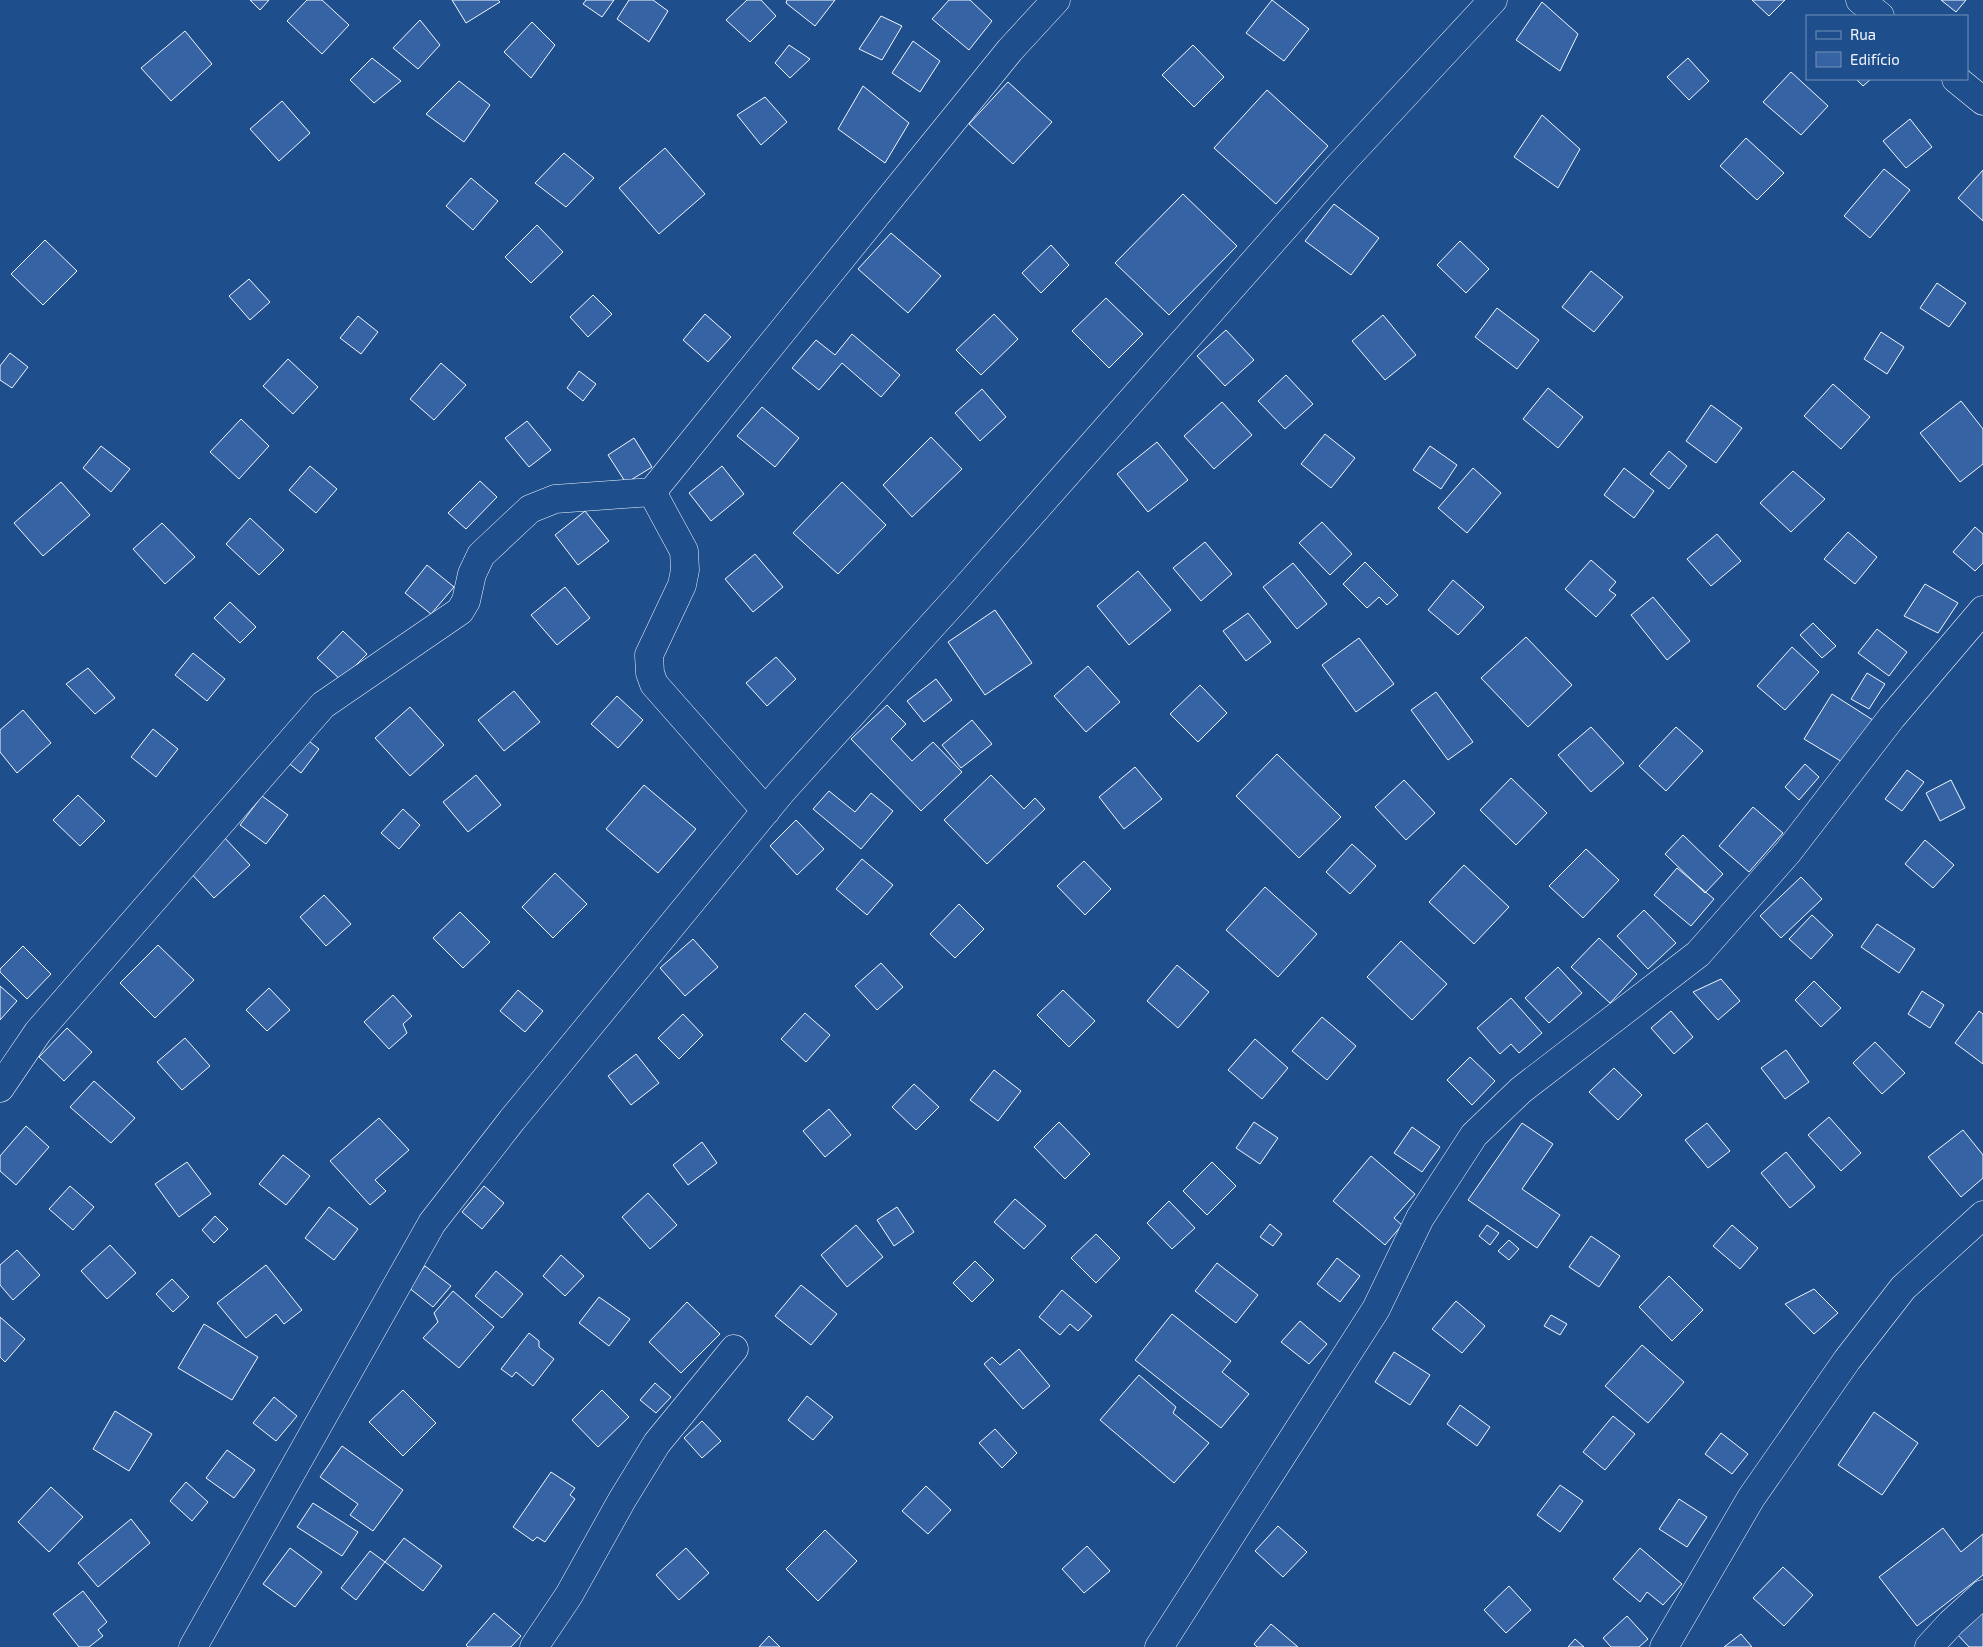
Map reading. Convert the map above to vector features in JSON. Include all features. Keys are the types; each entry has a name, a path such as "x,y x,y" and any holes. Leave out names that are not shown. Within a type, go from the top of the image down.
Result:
{"street":[{"path":"0,1088 38,1032 323,705 460,611 466,601 472,574 481,555 530,509 555,500 652,492 1004,58 1056,0"},
{"path":"193,1647 432,1223 512,1120 782,791 964,590 1337,168 1493,0"},
{"path":"1957,80 1983,101"},
{"path":"652,492 684,551 686,570 682,585 649,655 650,673 654,684 766,811"},
{"path":"1158,1647 1376,1309 1420,1218 1474,1135 1521,1090 1698,954 1788,852 1892,717 1983,610"},
{"path":"1666,1646 1750,1498 1847,1360 1903,1288 1983,1215"},
{"path":"534,1647 569,1595 622,1500 657,1443 734,1349"},
{"path":"1929,1647 1951,1623 1983,1594"}],"building":[{"path":"250,0 269,0 260,10"},
{"path":"307,0 322,0 349,25 322,54 287,21"},
{"path":"452,0 498,0 500,2 466,23"},
{"path":"586,0 614,0 602,17 583,4"},
{"path":"629,0 653,0 668,11 649,42 617,19"},
{"path":"747,0 761,0 776,16 750,42 726,20"},
{"path":"787,0 835,0 815,26 786,3"},
{"path":"949,0 970,0 992,21 969,50 932,19"},
{"path":"1272,0 1309,29 1284,61 1246,33"},
{"path":"1752,0 1785,0 1769,16"},
{"path":"1941,0 1966,0 1956,12"},
{"path":"1542,2 1578,34 1560,71 1516,40"},
{"path":"881,16 902,26 882,60 859,49"},
{"path":"420,20 440,45 418,69 393,48"},
{"path":"532,22 555,45 531,78 504,52"},
{"path":"185,31 212,64 171,101 141,68"},
{"path":"913,41 940,61 920,92 892,73"},
{"path":"789,45 810,59 790,78 775,63"},
{"path":"1193,45 1224,77 1194,107 1162,75"},
{"path":"372,58 401,81 374,103 350,80"},
{"path":"1688,58 1709,81 1689,100 1667,77"},
{"path":"1791,72 1828,106 1801,135 1763,102"},
{"path":"1857,80 1870,80 1863,86"},
{"path":"459,81 490,105 464,142 426,114"},
{"path":"1008,82 1052,122 1013,164 969,124"},
{"path":"863,86 909,123 885,163 838,129"},
{"path":"1267,90 1328,146 1276,204 1214,148"},
{"path":"765,97 787,122 761,145 737,115"},
{"path":"282,101 310,133 279,161 250,129"},
{"path":"1542,115 1580,149 1558,188 1514,157"},
{"path":"1910,119 1932,147 1906,168 1883,141"},
{"path":"1746,138 1784,173 1757,200 1720,166"},
{"path":"665,148 705,194 659,234 619,188"},
{"path":"564,153 594,178 566,207 535,183"},
{"path":"1884,169 1910,190 1870,238 1844,216"},
{"path":"1983,170 1983,221 1958,198"},
{"path":"471,178 498,201 473,230 446,206"},
{"path":"1183,194 1237,246 1169,315 1115,263"},
{"path":"1334,204 1379,238 1351,275 1305,241"},
{"path":"537,225 563,252 531,283 505,257"},
{"path":"891,233 941,276 908,313 858,269"},
{"path":"45,240 77,271 43,305 11,274"},
{"path":"1460,241 1489,269 1466,293 1437,265"},
{"path":"1051,245 1069,265 1041,293 1022,273"},
{"path":"1591,271 1623,297 1594,332 1562,307"},
{"path":"249,279 270,302 250,320 229,296"},
{"path":"1937,283 1966,303 1949,327 1920,308"},
{"path":"593,295 612,314 588,337 570,317"},
{"path":"1106,298 1143,334 1109,368 1072,331"},
{"path":"1497,308 1539,340 1517,369 1475,337"},
{"path":"705,314 731,337 708,362 683,340"},
{"path":"994,314 1018,339 981,375 956,350"},
{"path":"1383,315 1416,355 1385,380 1352,341"},
{"path":"358,316 378,332 361,354 340,338"},
{"path":"1226,330 1254,360 1225,386 1197,356"},
{"path":"1881,332 1904,347 1887,374 1864,359"},
{"path":"852,334 900,375 881,397 842,363 819,390 792,368 816,340 835,355"},
{"path":"10,353 28,367 12,388 0,380 0,366"},
{"path":"288,359 318,387 293,414 263,386"},
{"path":"441,363 466,385 434,420 410,399"},
{"path":"579,371 596,384 583,401 567,388"},
{"path":"1286,375 1313,404 1285,429 1258,401"},
{"path":"1833,384 1870,417 1841,449 1804,416"},
{"path":"1548,388 1583,417 1558,448 1523,419"},
{"path":"982,389 1006,417 980,441 955,413"},
{"path":"1961,401 1983,429 1983,464 1960,482 1920,433"},
{"path":"1222,402 1252,435 1214,469 1184,436"},
{"path":"1711,405 1742,428 1716,463 1686,441"},
{"path":"762,407 799,438 775,467 737,436"},
{"path":"241,419 269,446 239,479 210,452"},
{"path":"527,421 551,450 529,467 505,438"},
{"path":"1325,434 1355,458 1331,488 1301,464"},
{"path":"931,437 962,469 912,517 883,485"},
{"path":"634,438 652,467 626,483 608,455"},
{"path":"1157,442 1188,480 1148,512 1117,474"},
{"path":"101,446 130,469 111,492 83,468"},
{"path":"1430,446 1457,465 1441,489 1413,470"},
{"path":"1669,451 1687,466 1669,489 1650,474"},
{"path":"310,466 337,489 316,513 289,490"},
{"path":"722,466 744,494 711,521 689,493"},
{"path":"1473,468 1501,493 1467,533 1438,508"},
{"path":"1624,468 1654,491 1634,518 1604,495"},
{"path":"1793,471 1825,499 1791,532 1760,503"},
{"path":"480,481 497,497 466,529 448,513"},
{"path":"61,482 90,515 43,556 14,523"},
{"path":"842,482 886,525 838,574 793,533"},
{"path":"585,511 609,541 578,565 555,535"},
{"path":"250,518 284,550 259,575 226,544"},
{"path":"1322,522 1352,554 1330,575 1299,543"},
{"path":"162,523 195,557 165,584 133,549"},
{"path":"1975,527 1983,534 1983,563 1975,571 1953,552"},
{"path":"1848,532 1877,557 1855,584 1824,559"},
{"path":"1717,534 1741,561 1711,586 1687,559"},
{"path":"1205,542 1232,574 1201,601 1173,568"},
{"path":"755,554 783,587 753,612 725,579"},
{"path":"1591,560 1616,582 1609,590 1616,595 1596,617 1565,589"},
{"path":"1365,562 1398,595 1387,605 1379,597 1367,608 1343,584"},
{"path":"1293,563 1327,604 1297,629 1263,587"},
{"path":"427,565 454,587 431,614 405,593"},
{"path":"1138,571 1171,610 1129,645 1097,606"},
{"path":"1453,580 1484,607 1458,635 1428,610"},
{"path":"1925,584 1958,603 1938,633 1904,616"},
{"path":"565,587 590,618 557,645 531,615"},
{"path":"1653,597 1690,641 1667,660 1631,615"},
{"path":"230,602 256,627 240,643 214,618"},
{"path":"995,610 1032,663 985,695 948,642"},
{"path":"1248,613 1271,642 1246,661 1223,631"},
{"path":"1813,623 1836,646 1822,658 1800,635"},
{"path":"1877,629 1907,652 1889,676 1858,653"},
{"path":"343,631 367,654 341,680 317,658"},
{"path":"1526,637 1572,685 1528,727 1481,678"},
{"path":"1359,638 1394,684 1356,712 1322,665"},
{"path":"1792,647 1819,672 1785,710 1757,686"},
{"path":"193,653 225,679 207,701 175,675"},
{"path":"776,657 796,679 767,706 746,683"},
{"path":"1088,666 1120,702 1086,732 1054,696"},
{"path":"88,668 115,698 95,714 66,684"},
{"path":"1867,673 1885,684 1869,709 1851,699"},
{"path":"936,679 952,700 924,722 907,701"},
{"path":"1200,685 1227,713 1198,742 1170,714"},
{"path":"514,691 540,722 504,751 478,720"},
{"path":"1436,692 1473,742 1448,760 1411,710"},
{"path":"1832,694 1876,722 1849,766 1804,739"},
{"path":"617,696 643,720 618,748 591,724"},
{"path":"887,705 906,724 891,739 912,761 933,742 962,772 921,811 851,739"},
{"path":"410,707 444,745 410,776 375,738"},
{"path":"23,710 51,743 17,773 0,752 0,730"},
{"path":"972,720 992,744 961,768 942,745"},
{"path":"1591,727 1624,763 1591,792 1558,755"},
{"path":"1676,727 1703,751 1666,791 1639,766"},
{"path":"153,729 178,749 156,777 131,757"},
{"path":"305,738 319,749 301,773 286,761"},
{"path":"1277,754 1341,817 1299,858 1236,796"},
{"path":"1805,764 1819,777 1799,800 1785,787"},
{"path":"1135,767 1162,799 1124,829 1099,797"},
{"path":"1907,770 1924,782 1902,811 1885,799"},
{"path":"476,775 501,805 468,832 443,802"},
{"path":"991,775 1024,809 1035,798 1045,809 987,864 944,820"},
{"path":"1511,778 1547,813 1516,845 1480,810"},
{"path":"1404,780 1435,813 1406,840 1375,807"},
{"path":"1951,780 1965,808 1940,821 1926,793"},
{"path":"644,785 696,829 658,873 606,829"},
{"path":"829,791 855,812 871,793 893,811 861,849 813,809"},
{"path":"78,795 105,821 80,846 53,820"},
{"path":"262,796 288,815 266,844 240,825"},
{"path":"1753,807 1783,833 1749,872 1719,846"},
{"path":"403,809 420,825 399,849 381,833"},
{"path":"796,820 824,849 797,875 770,846"},
{"path":"1683,835 1723,874 1705,893 1665,854"},
{"path":"223,836 250,865 214,898 187,869"},
{"path":"1925,840 1954,865 1933,888 1905,864"},
{"path":"1352,844 1376,866 1350,894 1326,872"},
{"path":"1586,849 1619,880 1583,918 1549,886"},
{"path":"862,859 893,885 867,915 836,889"},
{"path":"1084,861 1111,889 1085,915 1057,886"},
{"path":"1464,865 1509,907 1474,944 1429,902"},
{"path":"1677,868 1714,899 1691,926 1654,895"},
{"path":"555,873 587,904 553,938 522,907"},
{"path":"1801,877 1822,899 1781,938 1760,916"},
{"path":"1265,887 1317,934 1278,977 1226,930"},
{"path":"324,895 351,924 326,946 300,917"},
{"path":"959,904 984,929 955,958 930,934"},
{"path":"1644,910 1676,943 1648,969 1617,936"},
{"path":"460,912 490,942 463,968 433,938"},
{"path":"1812,915 1833,935 1811,959 1789,939"},
{"path":"1877,924 1915,949 1899,973 1861,947"},
{"path":"1599,938 1637,974 1610,1003 1571,967"},
{"path":"693,939 718,967 685,996 660,968"},
{"path":"1401,941 1447,984 1412,1020 1367,977"},
{"path":"158,945 194,980 155,1018 120,983"},
{"path":"23,946 51,974 27,999 0,972 0,969"},
{"path":"881,963 903,987 877,1010 855,986"},
{"path":"1177,965 1209,992 1178,1028 1147,1001"},
{"path":"1558,967 1582,993 1549,1023 1525,998"},
{"path":"1721,979 1740,1001 1718,1020 1693,992"},
{"path":"1814,981 1841,1008 1821,1027 1795,1000"},
{"path":"0,986 17,1001 0,1020"},
{"path":"269,988 290,1010 267,1031 246,1010"},
{"path":"518,990 543,1011 525,1032 500,1011"},
{"path":"1063,990 1095,1021 1069,1047 1037,1015"},
{"path":"1922,991 1944,1005 1930,1028 1908,1014"},
{"path":"393,995 412,1016 403,1024 407,1033 389,1049 364,1022"},
{"path":"1511,998 1542,1033 1519,1053 1511,1044 1500,1054 1477,1028"},
{"path":"1671,1011 1693,1037 1674,1054 1651,1028"},
{"path":"1979,1011 1983,1014 1983,1064 1955,1043"},
{"path":"805,1013 830,1035 806,1062 781,1039"},
{"path":"683,1014 703,1035 679,1059 658,1038"},
{"path":"1322,1017 1356,1046 1327,1080 1292,1051"},
{"path":"67,1028 92,1052 64,1081 39,1057"},
{"path":"185,1038 210,1066 182,1090 157,1062"},
{"path":"1255,1039 1288,1068 1262,1099 1228,1070"},
{"path":"1875,1042 1905,1073 1882,1094 1853,1063"},
{"path":"1786,1050 1809,1082 1785,1099 1761,1068"},
{"path":"636,1054 659,1083 631,1105 608,1076"},
{"path":"1470,1057 1495,1081 1472,1105 1447,1080"},
{"path":"1614,1068 1642,1095 1618,1120 1589,1092"},
{"path":"994,1070 1021,1091 998,1121 970,1100"},
{"path":"94,1081 135,1118 111,1143 70,1107"},
{"path":"914,1084 939,1107 916,1130 892,1107"},
{"path":"829,1109 851,1135 825,1157 803,1131"},
{"path":"1829,1117 1861,1153 1841,1171 1808,1135"},
{"path":"379,1118 409,1150 375,1180 386,1191 370,1205 330,1161"},
{"path":"1059,1122 1090,1154 1065,1179 1034,1147"},
{"path":"1254,1122 1278,1138 1260,1164 1236,1148"},
{"path":"1522,1123 1553,1144 1522,1189 1560,1215 1537,1248 1468,1200"},
{"path":"1707,1123 1730,1151 1708,1168 1685,1140"},
{"path":"26,1126 49,1147 16,1185 0,1171 0,1156"},
{"path":"1412,1127 1440,1147 1422,1172 1394,1153"},
{"path":"1963,1130 1983,1155 1983,1178 1961,1197 1928,1157"},
{"path":"702,1142 717,1163 688,1185 673,1165"},
{"path":"1786,1152 1815,1187 1790,1208 1761,1173"},
{"path":"283,1155 310,1176 286,1205 259,1184"},
{"path":"1371,1156 1415,1194 1394,1218 1402,1225 1385,1245 1333,1201"},
{"path":"187,1162 211,1194 179,1217 155,1184"},
{"path":"1212,1162 1236,1186 1207,1215 1183,1191"},
{"path":"70,1186 94,1207 73,1230 49,1209"},
{"path":"484,1186 504,1203 482,1229 462,1212"},
{"path":"648,1193 677,1225 650,1249 622,1217"},
{"path":"1015,1199 1046,1226 1024,1249 994,1222"},
{"path":"1169,1201 1195,1228 1172,1249 1147,1223"},
{"path":"329,1207 358,1229 334,1260 305,1238"},
{"path":"897,1207 914,1232 894,1246 877,1220"},
{"path":"215,1216 228,1229 214,1243 202,1230"},
{"path":"1270,1224 1282,1234 1273,1246 1260,1237"},
{"path":"856,1225 883,1257 847,1287 821,1255"},
{"path":"1487,1225 1499,1233 1490,1245 1479,1236"},
{"path":"1732,1225 1758,1248 1740,1269 1713,1246"},
{"path":"1096,1234 1120,1258 1096,1283 1071,1258"},
{"path":"1591,1236 1620,1256 1599,1287 1569,1267"},
{"path":"1509,1240 1519,1249 1509,1260 1498,1251"},
{"path":"110,1245 136,1273 107,1299 81,1271"},
{"path":"17,1250 40,1275 13,1300 0,1285 0,1265"},
{"path":"561,1255 584,1276 565,1296 543,1276"},
{"path":"1337,1258 1360,1276 1340,1302 1317,1284"},
{"path":"975,1261 994,1280 972,1302 953,1283"},
{"path":"1217,1263 1258,1295 1236,1323 1195,1291"},
{"path":"266,1265 302,1310 284,1324 276,1314 246,1338 217,1303"},
{"path":"425,1266 451,1286 433,1307 408,1287"},
{"path":"496,1271 523,1294 502,1318 475,1296"},
{"path":"1669,1276 1703,1310 1672,1341 1639,1307"},
{"path":"172,1279 189,1297 173,1312 156,1294"},
{"path":"801,1285 837,1314 811,1345 775,1316"},
{"path":"1814,1289 1838,1313 1814,1334 1785,1304"},
{"path":"1062,1290 1092,1316 1078,1331 1070,1324 1060,1335 1039,1317"},
{"path":"453,1291 494,1327 459,1368 423,1338 438,1322 434,1313"},
{"path":"599,1297 630,1319 609,1346 579,1323"},
{"path":"1456,1301 1485,1326 1462,1353 1432,1329"},
{"path":"687,1302 720,1334 681,1373 649,1342"},
{"path":"1172,1314 1231,1361 1222,1372 1249,1394 1221,1428 1135,1360"},
{"path":"1551,1315 1567,1324 1560,1335 1544,1326"},
{"path":"0,1317 25,1339 5,1362 0,1357"},
{"path":"1300,1321 1327,1344 1309,1364 1281,1342"},
{"path":"204,1324 258,1357 232,1400 178,1368"},
{"path":"529,1333 539,1341 539,1347 554,1359 533,1386 516,1372 512,1377 501,1369"},
{"path":"1642,1345 1684,1382 1648,1423 1605,1386"},
{"path":"1019,1349 1050,1386 1023,1409 984,1364 992,1357 1000,1365"},
{"path":"1394,1352 1430,1375 1410,1405 1375,1382"},
{"path":"1139,1375 1176,1407 1173,1413 1209,1443 1174,1483 1100,1420"},
{"path":"655,1383 671,1397 656,1413 640,1400"},
{"path":"403,1390 436,1423 403,1456 369,1422"},
{"path":"602,1390 629,1417 598,1447 572,1420"},
{"path":"807,1396 833,1417 813,1440 788,1420"},
{"path":"274,1397 297,1416 276,1441 253,1423"},
{"path":"1460,1405 1490,1427 1477,1446 1447,1424"},
{"path":"115,1411 152,1434 129,1471 93,1449"},
{"path":"1874,1412 1918,1443 1882,1495 1838,1465"},
{"path":"1613,1416 1635,1434 1605,1470 1583,1452"},
{"path":"702,1421 721,1441 702,1458 684,1438"},
{"path":"995,1429 1017,1453 1002,1468 979,1443"},
{"path":"1721,1433 1748,1454 1732,1474 1705,1454"},
{"path":"342,1446 403,1490 373,1531 350,1515 358,1504 320,1477"},
{"path":"227,1450 255,1470 234,1498 206,1478"},
{"path":"551,1472 575,1488 570,1495 575,1499 545,1542 537,1537 533,1541 513,1527"},
{"path":"186,1482 208,1502 192,1521 170,1501"},
{"path":"1560,1485 1583,1501 1560,1532 1537,1515"},
{"path":"926,1486 951,1510 928,1534 902,1511"},
{"path":"51,1487 83,1517 49,1552 18,1522"},
{"path":"1679,1499 1707,1517 1687,1547 1659,1529"},
{"path":"313,1503 358,1532 342,1556 297,1527"},
{"path":"131,1519 150,1543 98,1587 78,1563"},
{"path":"1278,1526 1307,1552 1283,1577 1255,1551"},
{"path":"1943,1528 1961,1552 1983,1534 1983,1575 1917,1626 1879,1577"},
{"path":"825,1530 857,1561 818,1601 786,1569"},
{"path":"404,1538 442,1566 423,1591 385,1562"},
{"path":"1087,1546 1110,1571 1084,1593 1062,1569"},
{"path":"290,1548 322,1572 295,1607 263,1584"},
{"path":"686,1548 709,1573 679,1600 656,1575"},
{"path":"1640,1548 1682,1584 1663,1605 1647,1592 1640,1602 1613,1579"},
{"path":"370,1551 385,1562 356,1600 341,1588"},
{"path":"1783,1567 1813,1595 1784,1626 1753,1598"},
{"path":"1509,1586 1531,1610 1506,1633 1484,1610"},
{"path":"83,1591 107,1622 98,1630 103,1636 89,1647 79,1647 53,1614"},
{"path":"1983,1609 1983,1647 1969,1647 1957,1634"},
{"path":"494,1613 521,1636 511,1647 468,1647 466,1645"},
{"path":"1627,1616 1648,1639 1639,1647 1611,1647 1603,1638"},
{"path":"1271,1624 1298,1647 1257,1647 1254,1644"},
{"path":"1741,1634 1752,1647 1724,1647"},
{"path":"769,1636 780,1647 759,1647"},
{"path":"1575,1639 1584,1647 1568,1647"}]}
